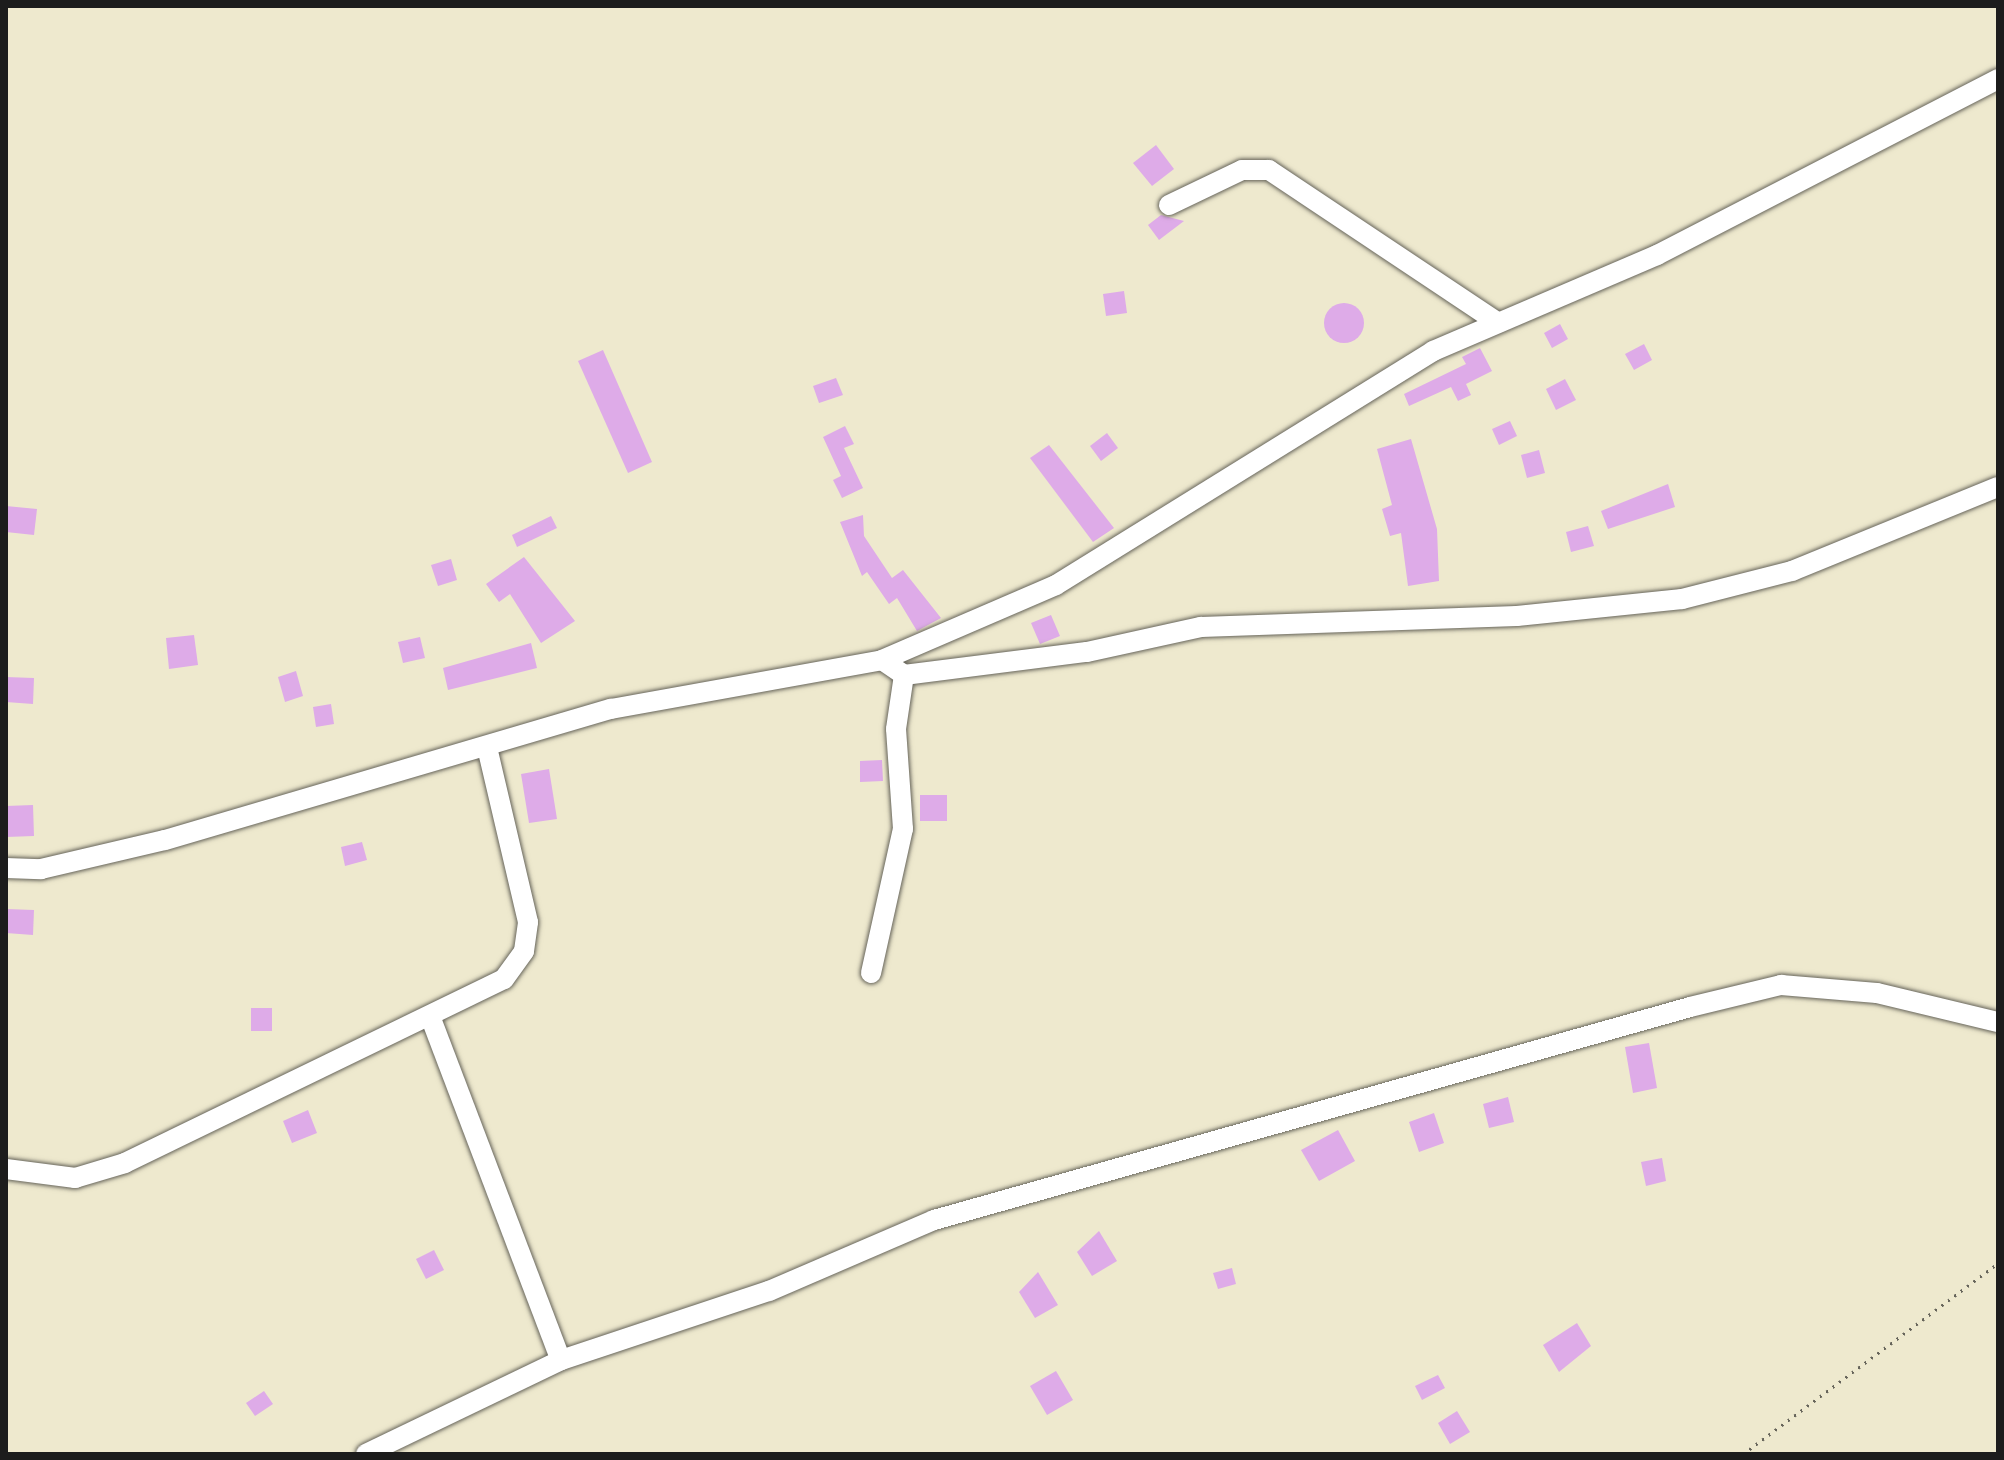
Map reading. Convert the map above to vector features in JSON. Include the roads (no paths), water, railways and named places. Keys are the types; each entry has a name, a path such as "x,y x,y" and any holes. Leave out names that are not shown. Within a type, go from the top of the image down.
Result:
{"street":[{"path":"6,868 41,869 165,840 611,709 882,660 1056,585 1433,351 1657,255 1998,79"},
{"path":"1169,205 1242,170 1269,170 1498,323"},
{"path":"882,660 904,675 1087,652 1201,627 1517,616 1682,599 1792,571 1998,487"},
{"path":"871,973 903,829 896,729 904,675"},
{"path":"6,1169 75,1178 125,1163 504,979 526,942 528,922 487,747"},
{"path":"366,1454 561,1360 769,1291 934,1220 1781,985 1877,993 1998,1022"},
{"path":"430,1016 561,1360"}]}
